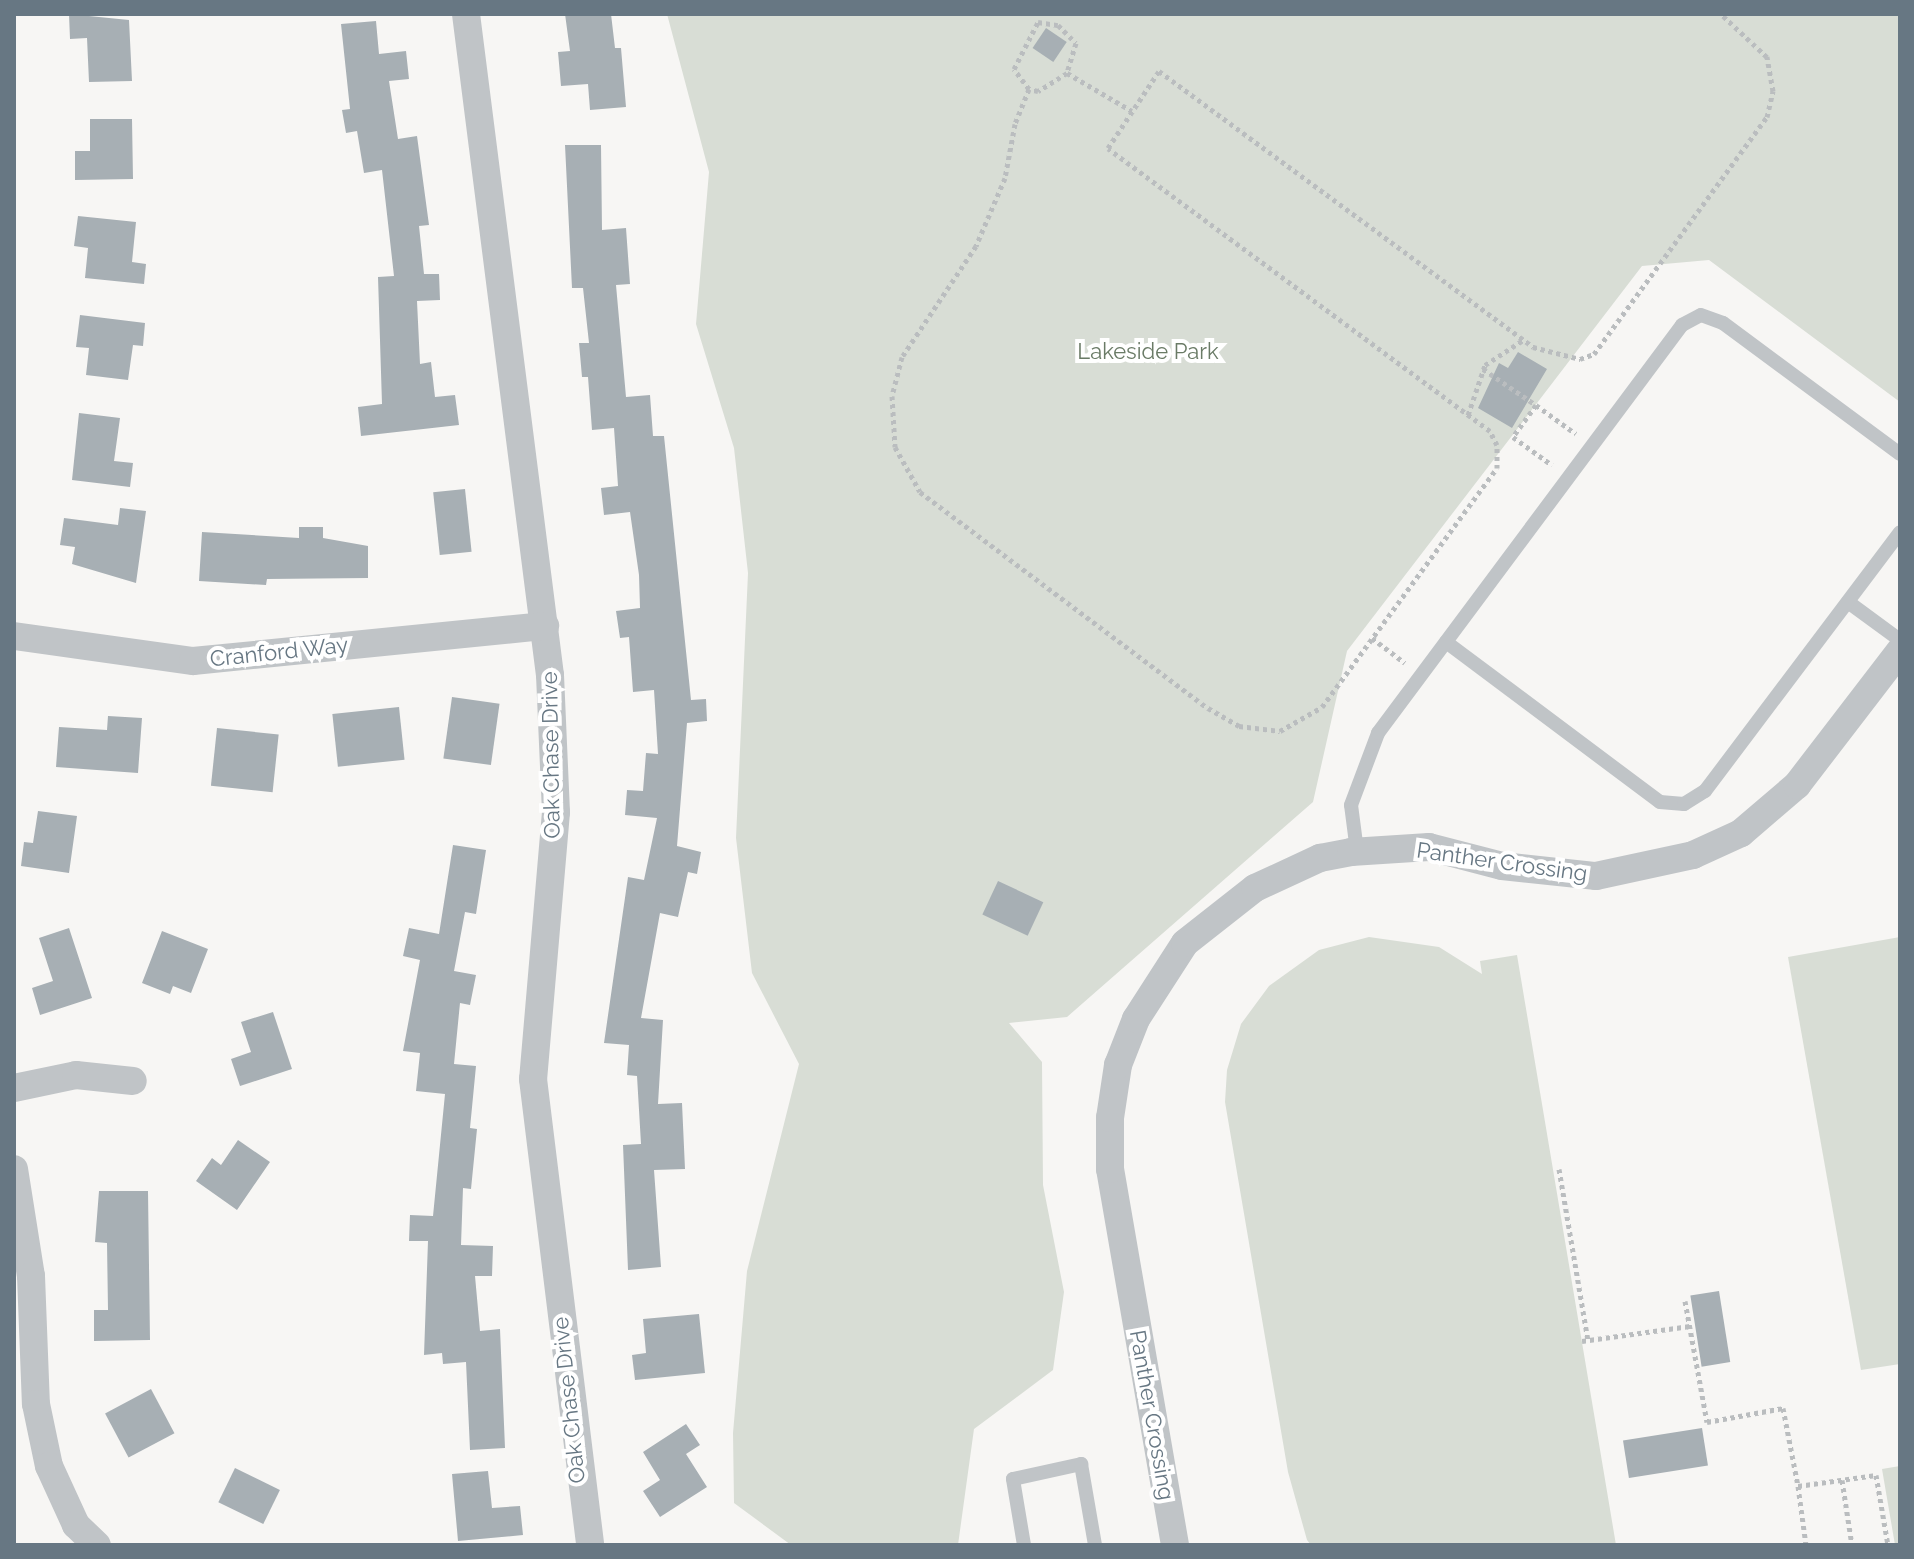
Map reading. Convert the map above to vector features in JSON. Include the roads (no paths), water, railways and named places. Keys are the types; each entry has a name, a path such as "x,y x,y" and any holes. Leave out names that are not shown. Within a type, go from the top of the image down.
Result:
{"street":[{"name":"Oak Chase Drive","path":"466,14 545,626 556,812 533,1079 590,1545"},
{"name":"Cranford Way","path":"14,636 193,661 545,626"},
{"name":"Panther Crossing","path":"1175,1545 1110,1169 1118,1065 1157,979 1215,914 1283,873 1357,851 1429,847 1502,866 1596,876 1693,855 1741,833 1797,785 1900,651"},
{"path":"14,1088 76,1075 133,1081"},
{"path":"14,1169 31,1276 36,1404 49,1466 76,1525 97,1545"}],"lane":[{"path":"1357,851 1351,805 1364,763 1378,733 1682,325 1701,315 1723,323 1900,454"},
{"path":"1446,642 1660,802 1684,804 1705,791 1900,532"},
{"path":"1848,602 1900,640"},
{"path":"1024,1545 1013,1479 1081,1464 1095,1545"}],"park label":[{"name":"Lakeside Park","path":"1148,352"}]}
